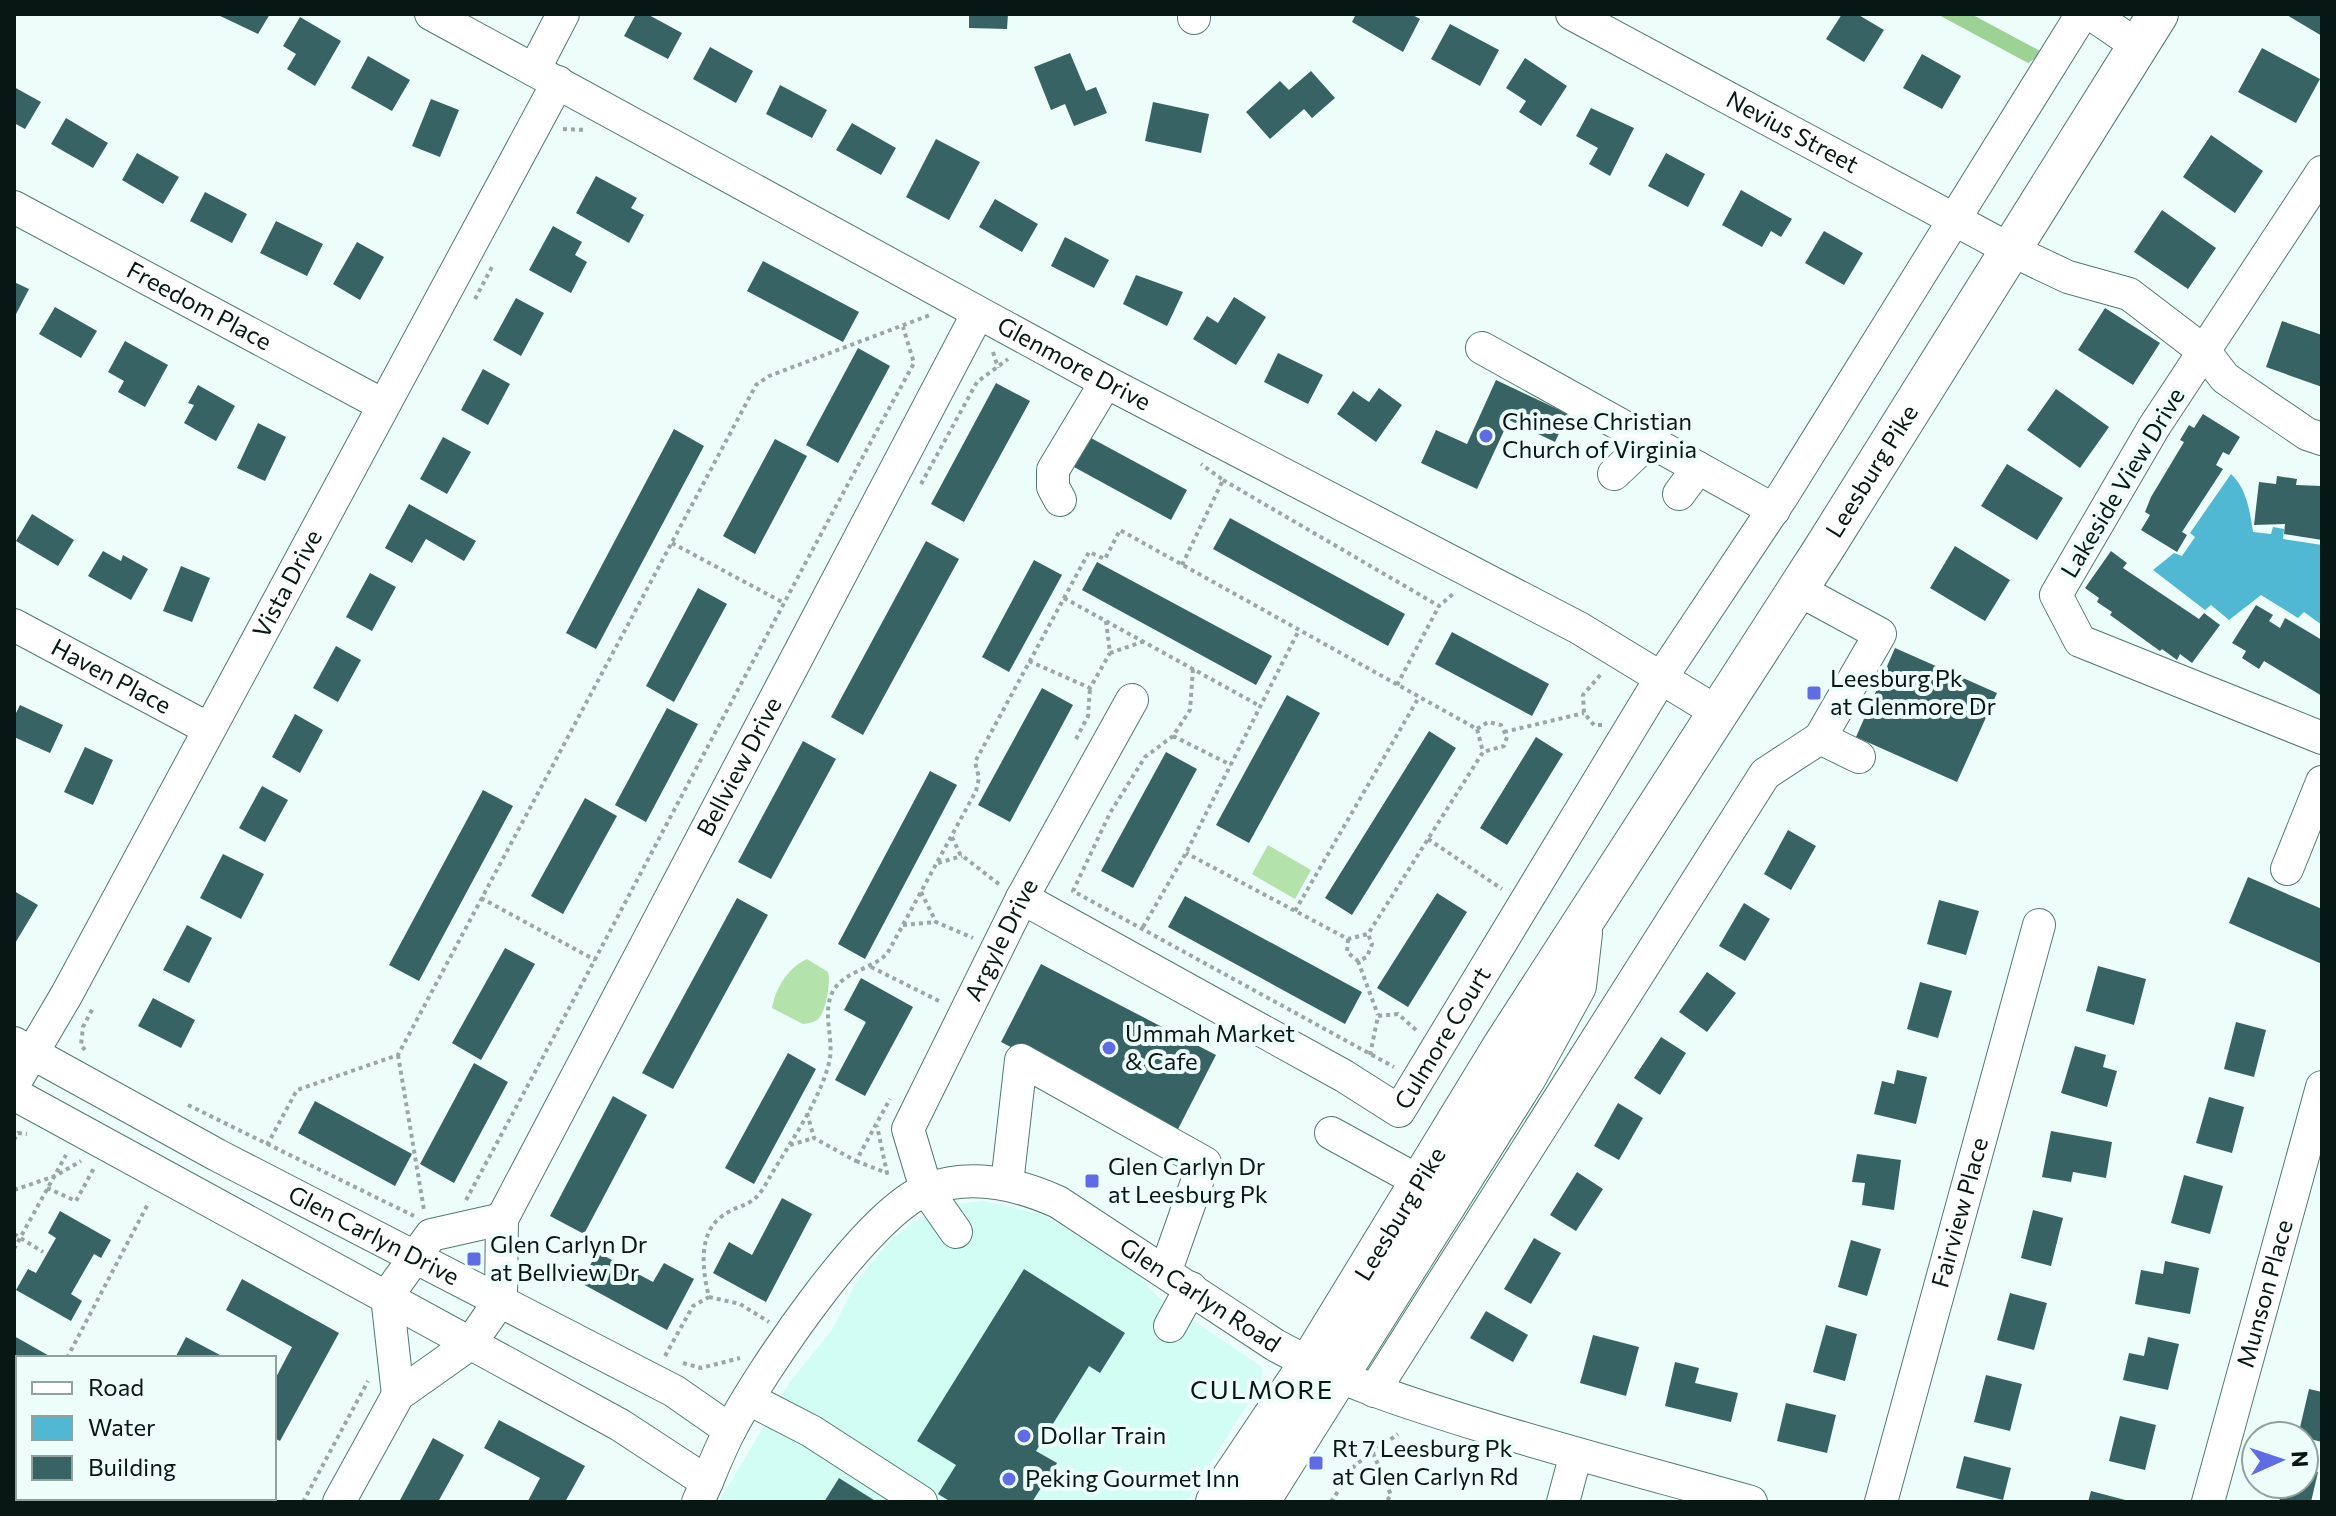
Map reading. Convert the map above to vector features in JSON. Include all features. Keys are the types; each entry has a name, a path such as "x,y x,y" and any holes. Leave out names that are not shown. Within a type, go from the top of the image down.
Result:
{"main road":[{"name":"Leesburg Pike","path":"1216,1502 1341,1377 1422,1183 1503,1046 1797,589 2148,30"},
{"name":"Leesburg Pike","path":"1259,1502 1341,1377 1526,1077 1576,986 1583,925"}],"street":[{"name":"Glenmore Drive","path":"431,14 1106,382 1579,628 1717,712"},
{"name":"Vista Drive","path":"14,1084 23,1048 209,729 383,405 546,76 563,14"},
{"name":"Nevius Street","path":"1572,14 2011,250"},
{"path":"1661,678 1774,510 2082,14"},
{"path":"2091,14 2148,30"},
{"name":"Lakeside View Drive","path":"2322,172 2147,440 2056,595 2080,641 2322,738"},
{"name":"Freedom Place","path":"14,207 383,405"},
{"path":"2011,250 2068,277 2129,294 2205,352 2225,378 2307,434 2322,439"},
{"name":"Bellview Drive","path":"501,1299 502,1219 978,313"},
{"path":"1482,348 1658,439 1774,510"},
{"path":"1060,500 1053,487 1053,470 1106,382"},
{"path":"1614,474 1658,439"},
{"path":"1679,494 1715,472"},
{"path":"1341,1377 1765,774 1820,738 1880,634 1797,589"},
{"name":"Haven Place","path":"14,625 209,729"},
{"name":"Culmore Court","path":"1014,886 1344,1076 1399,1111 1661,678"},
{"name":"Argyle Drive","path":"956,1232 926,1189 908,1129 1014,886 1132,700"},
{"path":"1820,738 1859,757"},
{"path":"2287,869 2322,782"},
{"name":"Fairview Place","path":"1881,1502 2039,925"},
{"name":"Glen Carlyn Drive","path":"23,1048 414,1257 501,1299 674,1391 730,1430"},
{"path":"1007,1184 1021,1060 1201,1172 1170,1326"},
{"name":"Munson Place","path":"2208,1502 2322,1087"},
{"name":"Glen Carlyn Drive","path":"14,1094 620,1425 703,1492 730,1430 749,1399 859,1243 926,1189"},
{"path":"1331,1133 1422,1183"},
{"name":"Glen Carlyn Road","path":"926,1189 967,1182 1007,1184 1058,1202 1341,1377 1422,1409 1751,1502"},
{"path":"398,1395 387,1296 431,1235 502,1219"},
{"path":"339,1502 398,1395 470,1344 501,1299"},
{"path":"749,1399 811,1431 921,1502"},
{"path":"1563,1502 1576,1454"}],"path":[{"path":"557,140 562,129 587,130 600,137"},
{"path":"471,307 500,252"},
{"path":"185,1104 426,1222 398,1055 756,385 769,376 929,318 931,313 919,305"},
{"path":"461,1209 596,961 782,602 914,363 903,327"},
{"path":"918,490 977,382 1012,356"},
{"path":"1197,461 1223,480 1439,606"},
{"path":"1182,565 1223,480"},
{"path":"751,1353 701,1368 664,1359 693,1306 709,1297 702,1267 706,1241 719,1218 757,1201 807,1112 829,1062 827,1012 832,993 843,977 871,967 887,954 976,791 979,778 975,762 1089,552 1105,559 1120,530 1477,729 1483,752"},
{"path":"672,543 782,602"},
{"path":"1397,685 1439,606 1452,593 1466,600"},
{"path":"1064,598 1260,706"},
{"path":"1074,743 1088,716 1090,688 1110,653 1106,621"},
{"path":"1143,927 1186,853 1299,630"},
{"path":"1110,653 1143,642"},
{"path":"1029,661 1090,688"},
{"path":"1589,666 1612,678"},
{"path":"1193,669 1190,710 1173,736 1145,757 1110,813 1073,891 1400,1069"},
{"path":"1602,673 1583,695 1584,713 1594,725 1605,725"},
{"path":"1295,911 1419,697"},
{"path":"1504,732 1584,713"},
{"path":"1186,853 1348,939 1368,934 1483,752 1504,746 1507,737 1501,725 1488,722 1477,729"},
{"path":"1173,736 1231,765"},
{"path":"952,835 962,856 999,886 1014,886"},
{"path":"1428,839 1509,894"},
{"path":"936,864 962,856"},
{"path":"921,892 936,922"},
{"path":"481,898 596,961"},
{"path":"902,925 936,922 975,939"},
{"path":"968,952 981,926"},
{"path":"1358,961 1367,957 1372,944 1368,934"},
{"path":"1348,939 1347,952 1358,961 1378,1016 1370,1055"},
{"path":"871,967 942,1002"},
{"path":"935,1016 949,990"},
{"path":"90,1055 81,1045 83,1027 96,1003"},
{"path":"1378,1016 1398,1014 1420,1034"},
{"path":"267,1145 297,1090 398,1055"},
{"path":"856,1161 891,1097"},
{"path":"807,1112 814,1138"},
{"path":"788,1145 814,1138 856,1161 887,1173 876,1123"},
{"path":"14,1249 67,1152 106,1174"},
{"path":"14,1190 55,1176 81,1160"},
{"path":"47,1188 76,1201 95,1167"},
{"path":"138,1195 162,1207"},
{"path":"68,1356 149,1202"},
{"path":"14,1234 43,1252"},
{"path":"303,1502 369,1379"},
{"path":"1331,1502 1355,1465 1398,1434"},
{"path":"1373,1453 1391,1495 1386,1502"}],"shaded area":[{"path":"984,1201 1044,1215 1135,1272 1158,1297 1262,1367 1261,1383 1186,1502 719,1502 789,1383 832,1330 857,1281 888,1243 913,1222 954,1204"}],"green space":[{"path":"1937,14 1971,14 2044,53 2028,63"},
{"path":"1268,845 1311,870 1295,899 1252,874"},
{"path":"807,959 828,972 829,982 820,1017 803,1024 772,1008 784,979"}],"water":[{"path":"2231,474 2244,494 2253,532 2271,534 2273,527 2284,529 2283,539 2322,545 2322,625 2304,612 2298,618 2261,595 2229,620 2211,605 2205,610 2153,570 2174,553 2182,556 2195,537 2190,533"}],"building":[{"path":"216,14 270,14 258,34"},
{"path":"636,14 647,14 682,33 668,59 624,36"},
{"path":"969,14 1008,14 1007,29 969,28"},
{"path":"1356,14 1411,14 1420,19 1403,52 1352,22"},
{"path":"1842,14 1857,14 1884,30 1864,62 1826,39"},
{"path":"2285,14 2322,14 2322,36"},
{"path":"300,17 341,41 315,86 287,69 296,54 283,46"},
{"path":"1450,24 1499,50 1480,86 1431,59"},
{"path":"710,47 753,71 736,103 693,79"},
{"path":"2262,48 2320,79 2296,123 2238,92"},
{"path":"1070,53 1086,91 1096,87 1107,113 1074,126 1065,104 1051,110 1034,67"},
{"path":"1922,54 1961,76 1942,109 1903,88"},
{"path":"368,56 410,80 392,111 351,88"},
{"path":"1525,58 1567,86 1541,126 1519,112 1526,101 1506,88"},
{"path":"1311,71 1335,98 1312,118 1304,109 1270,139 1246,112 1280,81 1289,90"},
{"path":"780,85 827,110 812,138 766,114"},
{"path":"14,87 41,102 25,129 14,123"},
{"path":"431,99 459,110 440,157 412,146"},
{"path":"1153,102 1209,114 1201,153 1145,141"},
{"path":"1591,108 1634,128 1610,176 1589,164 1598,148 1576,136"},
{"path":"66,118 108,143 93,168 51,144"},
{"path":"852,123 896,148 881,175 836,150"},
{"path":"2211,135 2263,171 2235,213 2183,177"},
{"path":"936,139 980,162 949,220 906,197"},
{"path":"137,153 179,177 163,204 122,180"},
{"path":"1666,153 1705,174 1688,207 1648,186"},
{"path":"596,176 637,198 631,208 644,215 629,243 576,213"},
{"path":"1741,190 1792,219 1781,237 1771,231 1762,247 1722,225"},
{"path":"205,192 247,214 232,243 190,221"},
{"path":"995,199 1038,224 1022,252 979,227"},
{"path":"2162,210 2216,248 2188,289 2134,252"},
{"path":"276,221 323,244 307,276 260,253"},
{"path":"553,226 582,242 575,255 587,262 571,293 529,270"},
{"path":"1824,231 1863,253 1844,285 1805,263"},
{"path":"1065,237 1109,260 1094,288 1051,266"},
{"path":"357,242 384,257 360,300 333,284"},
{"path":"763,261 859,312 843,342 747,291"},
{"path":"1136,275 1183,292 1167,326 1123,304"},
{"path":"14,282 29,289 14,318"},
{"path":"1234,297 1266,317 1236,365 1193,339 1207,316 1218,323"},
{"path":"516,298 544,313 521,356 493,340"},
{"path":"55,307 97,331 81,358 39,334"},
{"path":"2105,308 2160,343 2133,385 2078,350"},
{"path":"2282,321 2322,335 2322,387 2266,367"},
{"path":"125,341 168,365 145,407 118,392 124,381 108,372"},
{"path":"858,348 890,366 838,463 806,445"},
{"path":"1278,353 1323,375 1308,404 1264,382"},
{"path":"483,369 510,384 488,425 461,410"},
{"name":"Chinese Christian Church of Virginia","path":"1496,380 1568,414 1555,442 1509,420 1477,489 1421,463 1436,430 1467,444"},
{"path":"996,383 1030,401 964,522 931,504"},
{"path":"198,385 235,406 216,441 184,423 194,405 188,403"},
{"path":"1379,388 1402,405 1376,442 1337,414 1353,391 1369,402"},
{"path":"2056,389 2109,427 2080,468 2027,430"},
{"path":"2203,414 2240,437 2229,455 2223,452 2216,465 2223,469 2182,532 2187,535 2177,552 2141,530 2150,515 2145,512 2151,497 2184,442 2180,440 2189,425 2194,428"},
{"path":"258,423 286,437 265,481 237,468"},
{"path":"674,429 704,446 596,649 566,633"},
{"path":"443,437 471,452 447,494 420,479"},
{"path":"1091,438 1187,490 1171,520 1074,467"},
{"path":"775,439 807,456 755,554 723,536"},
{"path":"2007,464 2063,498 2037,540 1981,506"},
{"path":"2277,476 2297,479 2296,485 2322,486 2322,540 2284,534 2285,524 2254,525 2259,482 2276,484"},
{"path":"409,504 476,541 464,561 426,539 412,563 385,548"},
{"path":"32,514 74,540 58,566 16,541"},
{"path":"1230,518 1405,614 1388,646 1213,549"},
{"path":"926,541 959,559 863,735 831,717"},
{"path":"1955,546 2010,580 1985,621 1930,588"},
{"path":"103,551 121,561 123,555 148,569 131,600 88,576"},
{"path":"2111,551 2127,563 2123,568 2199,619 2204,613 2220,625 2192,663 2180,654 2177,660 2162,649 2160,651 2110,615 2112,612 2097,602 2099,598 2085,588"},
{"path":"1034,560 1062,575 1009,672 982,657"},
{"path":"1097,562 1272,656 1256,685 1082,590"},
{"path":"181,566 210,578 192,622 163,611"},
{"path":"370,573 396,587 372,631 346,617"},
{"path":"698,588 727,604 674,702 646,686"},
{"path":"2256,605 2273,615 2269,621 2280,628 2285,618 2322,640 2322,696 2264,661 2259,669 2242,658 2246,651 2232,643"},
{"path":"1452,632 1549,684 1532,716 1435,664"},
{"path":"336,646 361,660 338,702 313,688"},
{"path":"1895,648 1997,693 1957,782 1856,737"},
{"path":"1042,688 1073,705 1010,822 978,805"},
{"path":"1287,695 1320,713 1249,843 1216,825"},
{"path":"20,705 63,725 50,753 14,737 14,717"},
{"path":"667,708 698,724 646,822 615,805"},
{"path":"295,714 323,730 300,773 272,757"},
{"path":"1429,731 1456,748 1352,915 1325,898"},
{"path":"1536,737 1563,754 1507,845 1480,828"},
{"path":"803,741 836,759 771,879 738,862"},
{"path":"85,747 113,760 93,805 64,792"},
{"path":"1166,752 1197,769 1133,888 1101,871"},
{"path":"930,771 957,785 865,959 838,944"},
{"path":"262,786 288,800 265,842 239,828"},
{"path":"483,790 513,806 419,981 389,965"},
{"path":"585,798 617,816 563,914 531,896"},
{"path":"1788,830 1816,846 1791,890 1764,874"},
{"path":"223,854 264,874 241,919 200,898"},
{"path":"2248,877 2322,909 2322,964 2229,923"},
{"path":"14,891 38,905 14,945"},
{"path":"1437,893 1467,912 1408,1007 1377,988"},
{"path":"1185,896 1362,992 1345,1024 1168,927"},
{"path":"737,898 768,915 673,1089 642,1073"},
{"path":"1939,900 1979,911 1966,955 1927,944"},
{"path":"1744,903 1770,919 1745,961 1719,946"},
{"path":"187,925 212,938 189,983 163,970"},
{"path":"505,948 535,964 481,1060 452,1043"},
{"name":"Ummah Market & Cafe","path":"1041,964 1216,1055 1176,1133 1001,1042"},
{"path":"2098,966 2146,979 2134,1025 2086,1011"},
{"path":"1707,972 1736,993 1707,1032 1679,1012"},
{"path":"861,978 913,1007 865,1096 835,1080 866,1022 844,1010"},
{"path":"1920,982 1952,991 1938,1038 1907,1029"},
{"path":"153,998 195,1020 181,1048 138,1026"},
{"path":"2236,1022 2266,1030 2254,1077 2224,1069"},
{"path":"1661,1037 1686,1053 1660,1095 1634,1078"},
{"path":"2075,1046 2106,1055 2103,1067 2117,1071 2107,1107 2061,1093"},
{"path":"788,1053 816,1069 754,1184 725,1168"},
{"path":"474,1063 508,1082 454,1183 420,1164"},
{"path":"1897,1070 1927,1077 1916,1124 1874,1114 1882,1081 1894,1084"},
{"path":"613,1096 647,1115 584,1234 550,1216"},
{"path":"2209,1097 2244,1107 2232,1153 2196,1143"},
{"path":"315,1101 412,1154 395,1186 298,1133"},
{"path":"1618,1103 1643,1118 1619,1160 1594,1146"},
{"path":"2051,1131 2112,1142 2106,1178 2073,1172 2071,1182 2042,1177"},
{"path":"1857,1154 1901,1160 1894,1210 1862,1205 1865,1183 1852,1182"},
{"path":"1577,1172 1603,1189 1576,1231 1550,1215"},
{"path":"2184,1175 2223,1186 2210,1234 2171,1223"},
{"path":"782,1198 812,1214 766,1302 713,1273 729,1242 752,1255"},
{"path":"2033,1210 2063,1218 2051,1266 2021,1258"},
{"path":"60,1211 111,1240 101,1258 94,1254 71,1294 82,1301 71,1321 16,1290 28,1269 36,1273 56,1238 48,1233"},
{"path":"1534,1238 1561,1253 1531,1304 1504,1289"},
{"path":"1851,1240 1881,1249 1867,1296 1838,1287"},
{"path":"597,1252 653,1282 664,1263 694,1279 667,1330 581,1283"},
{"path":"2165,1261 2199,1268 2190,1314 2135,1304 2141,1270 2163,1274"},
{"path":"1024,1269 1125,1333 1100,1373 1089,1366 1036,1451 1057,1463 1032,1502 951,1502 938,1494 956,1465 917,1441"},
{"path":"242,1279 339,1333 280,1441 276,1439 276,1377 292,1347 226,1310"},
{"path":"2010,1293 2047,1303 2034,1350 1997,1340"},
{"path":"1486,1311 1528,1335 1513,1362 1470,1338"},
{"path":"1826,1325 1857,1334 1845,1381 1813,1372"},
{"path":"1593,1335 1639,1347 1626,1396 1580,1383"},
{"path":"14,1336 49,1356 16,1356 14,1401"},
{"path":"186,1337 220,1355 219,1356 176,1356"},
{"path":"2148,1337 2179,1344 2168,1390 2123,1380 2129,1353 2144,1356"},
{"path":"1675,1362 1699,1368 1695,1383 1738,1393 1731,1422 1665,1406"},
{"path":"1986,1375 2022,1384 2010,1431 1974,1422"},
{"path":"2309,1389 2322,1392 2322,1442 2320,1420 2302,1420"},
{"path":"1786,1403 1836,1415 1827,1453 1777,1441"},
{"path":"2120,1416 2156,1425 2145,1470 2109,1461"},
{"path":"499,1420 585,1466 565,1502 528,1501 540,1478 484,1448"},
{"path":"433,1438 464,1455 438,1502 399,1502"},
{"path":"1964,1456 2011,1468 2003,1500 1956,1488"},
{"path":"839,1478 877,1502 824,1502"},
{"path":"2091,1491 2129,1501 2129,1502 2088,1502"},
{"path":"186,1500 262,1502 190,1502"},
{"path":"2280,1500 2311,1500 2311,1502"}],"place":[{"name":"Chinese Christian Church of Virginia","path":"1486,436"},
{"name":"Leesburg Pk at Glenmore Dr","path":"1814,693"},
{"name":"Ummah Market & Cafe","path":"1109,1048"},
{"name":"Glen Carlyn Dr at Leesburg Pk","path":"1092,1181"},
{"name":"Glen Carlyn Dr at Bellview Dr","path":"474,1259"},
{"name":"Dollar Train","path":"1024,1436"},
{"name":"Rt 7 Leesburg Pk at Glen Carlyn Rd","path":"1316,1463"},
{"name":"Peking Gourmet Inn","path":"1009,1479"}],"district":[{"name":"CULMORE","path":"1262,1390"}]}
